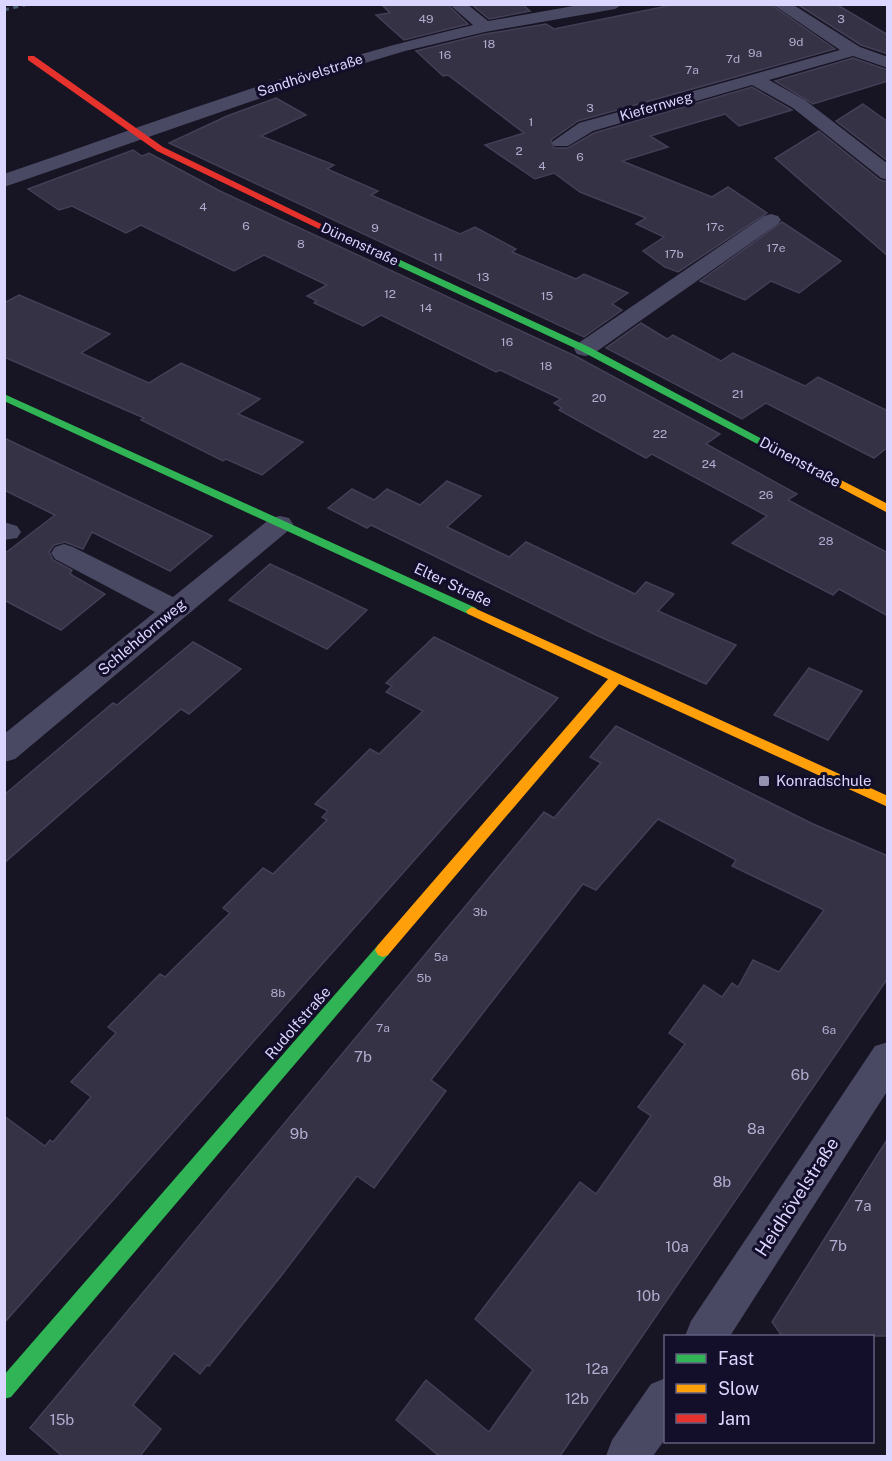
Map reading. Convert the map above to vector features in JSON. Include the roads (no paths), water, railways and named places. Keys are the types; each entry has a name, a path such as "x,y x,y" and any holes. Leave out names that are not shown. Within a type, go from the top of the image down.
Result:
{"street":[{"path":"457,4 485,27"},
{"name":"Sandhövelstraße","path":"4,181 138,133 400,47 485,27 615,4"},
{"path":"780,4 854,51 888,63"},
{"name":"Kiefernweg","path":"561,142 586,127 854,51"},
{"path":"31,58 138,133"},
{"path":"754,79 799,104 888,174"},
{"name":"Dünenstraße","path":"138,133 160,149 229,184 585,349 883,500"},
{"path":"585,349 771,220"},
{"name":"Elter Straße","path":"4,397 888,802"},
{"name":"Schlehdornweg","path":"4,751 280,524"},
{"path":"64,553 175,610"},
{"name":"Rudolfstraße","path":"4,1390 616,678"},
{"name":"Heidhövelstraße","path":"707,1335 888,1058"},
{"path":"628,1456 664,1402"}],"railway":[{"path":"4,10 29,4"}],"place":[{"name":"Konradschule","path":"764,781"}]}
